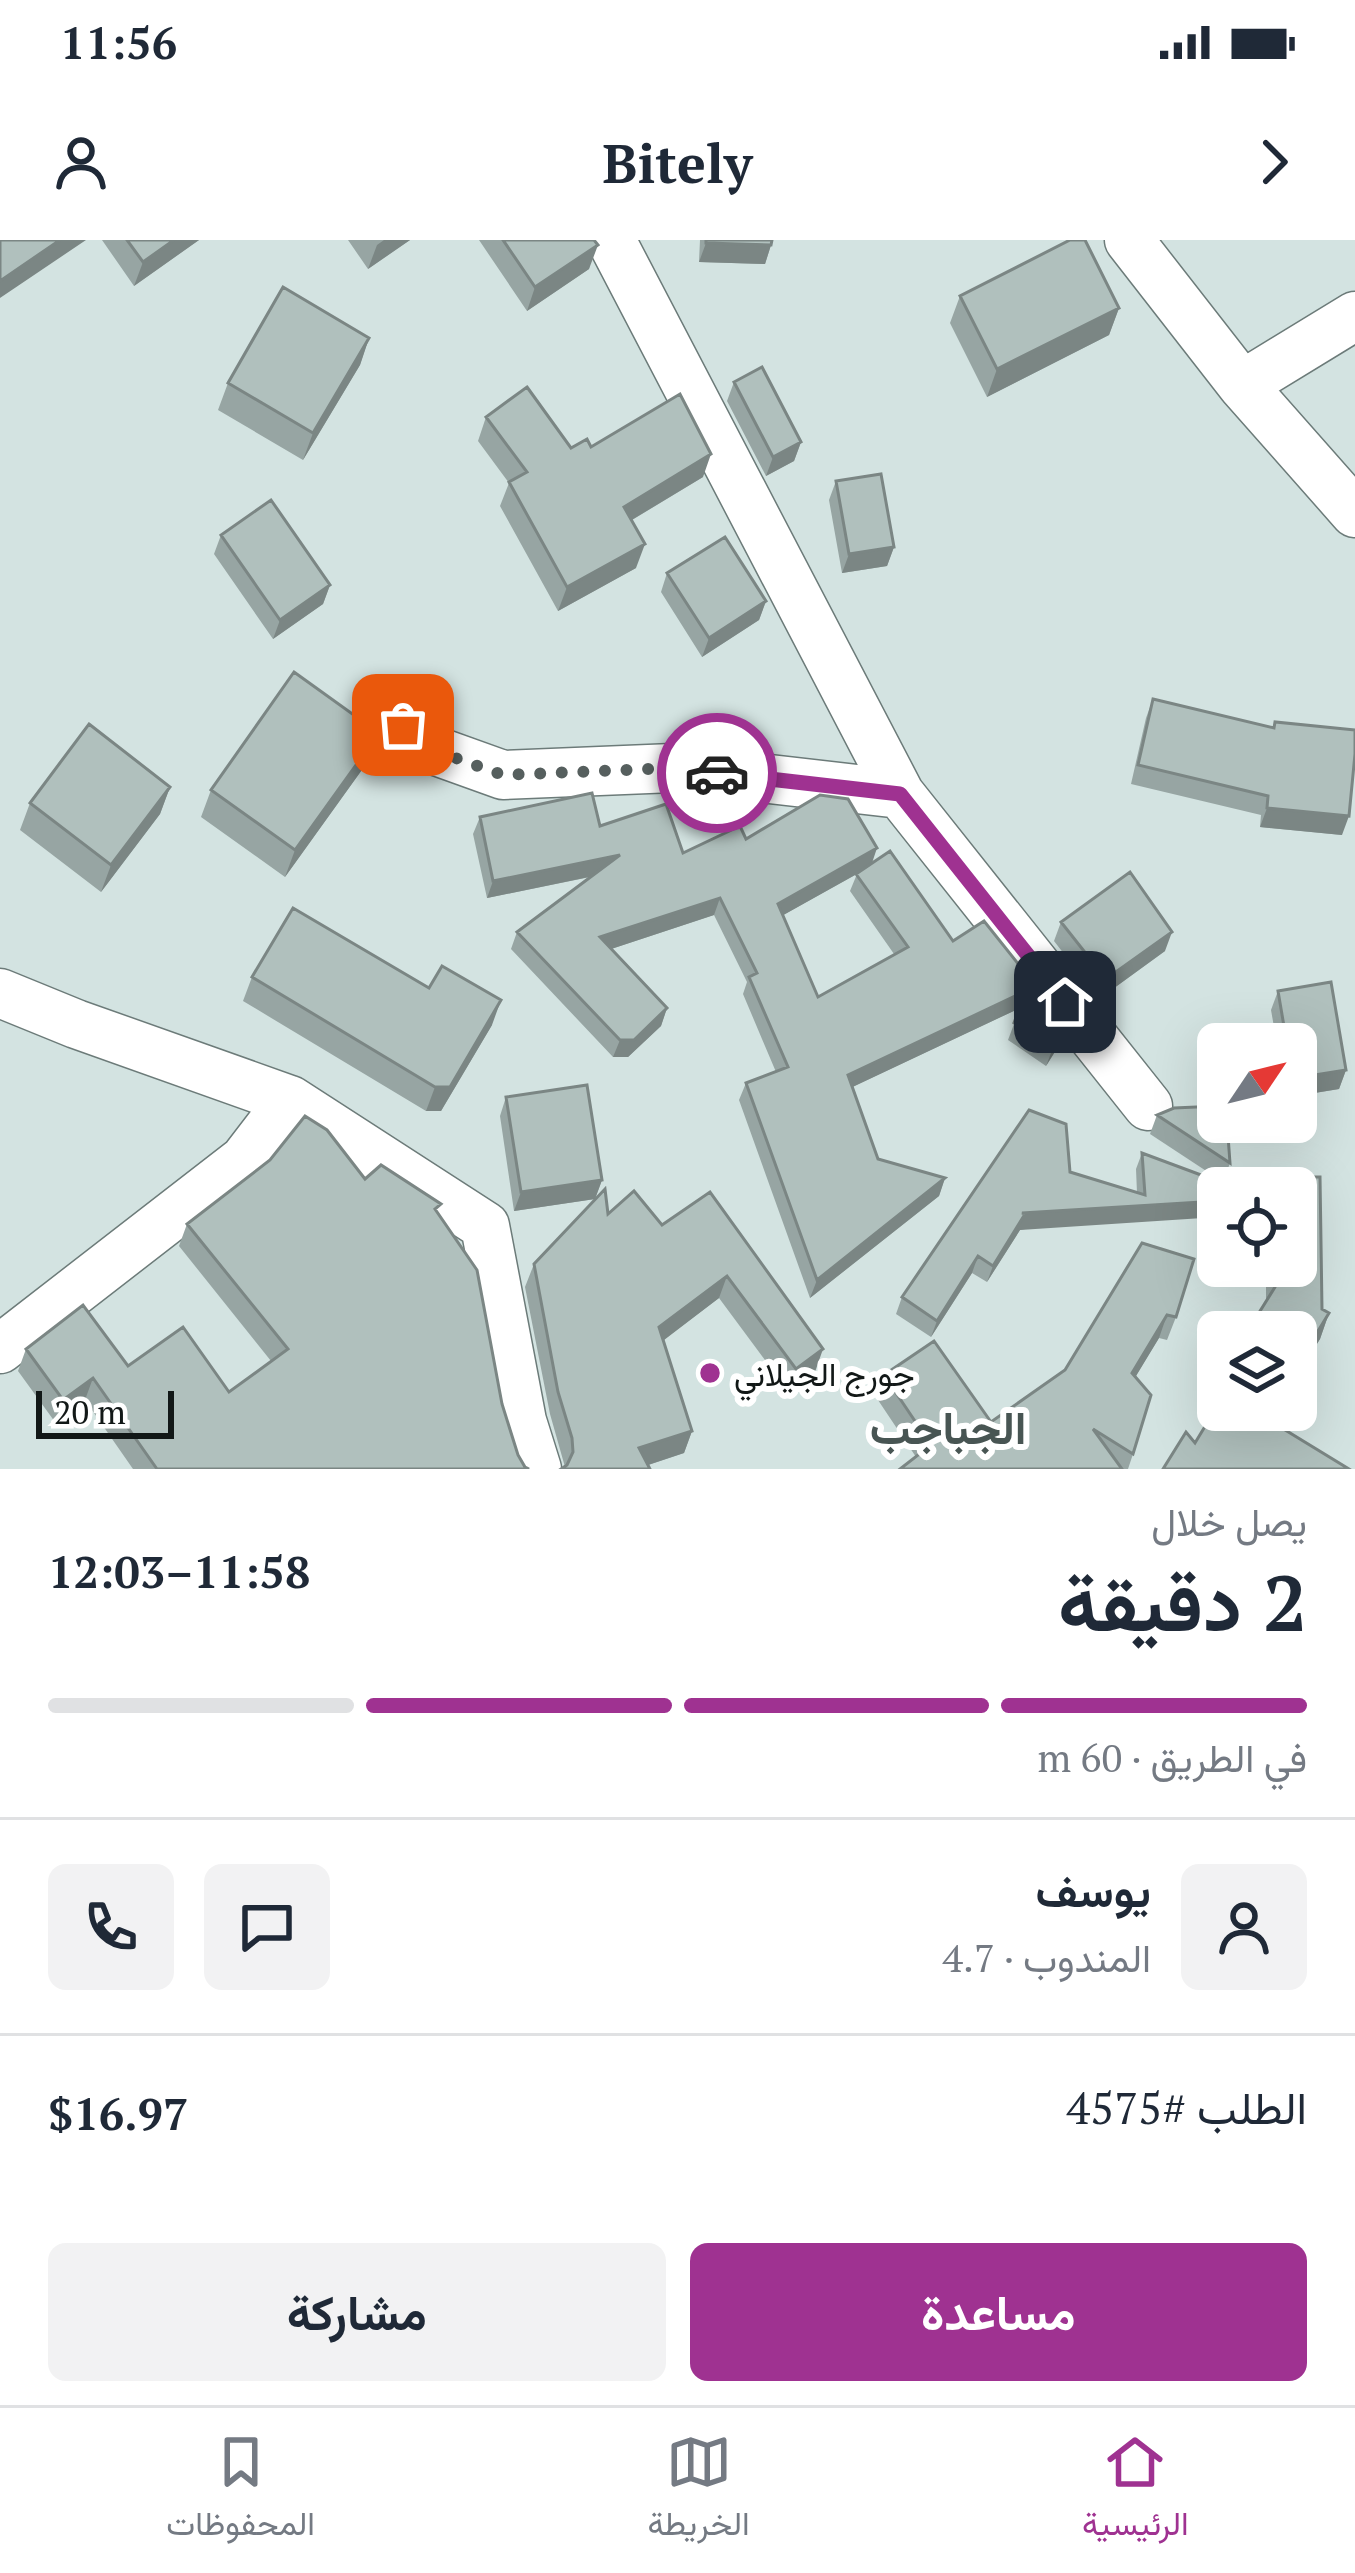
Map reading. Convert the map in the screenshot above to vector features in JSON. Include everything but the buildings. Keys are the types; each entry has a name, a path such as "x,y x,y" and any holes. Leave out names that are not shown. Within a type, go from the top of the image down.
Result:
{"street":[{"path":"611,240 900,794 1148,1106"},
{"path":"1129,240 1243,385 1355,513"},
{"path":"1243,385 1355,316"},
{"path":"381,702 425,747 503,775 673,768 900,794"},
{"path":"0,993 290,1100 485,1226 522,1421 537,1469"},
{"path":"0,1348 244,1160 290,1100"}],"way so far":[{"path":"403,725 425,747 503,775 673,768 717,773"}],"place":[{"name":"جورج الجيلاني","path":"710,1373"}],"district":[{"name":"الجباجب","path":"948,1427"}],"route":[{"path":"717,773 900,794 1065,1002"}]}
